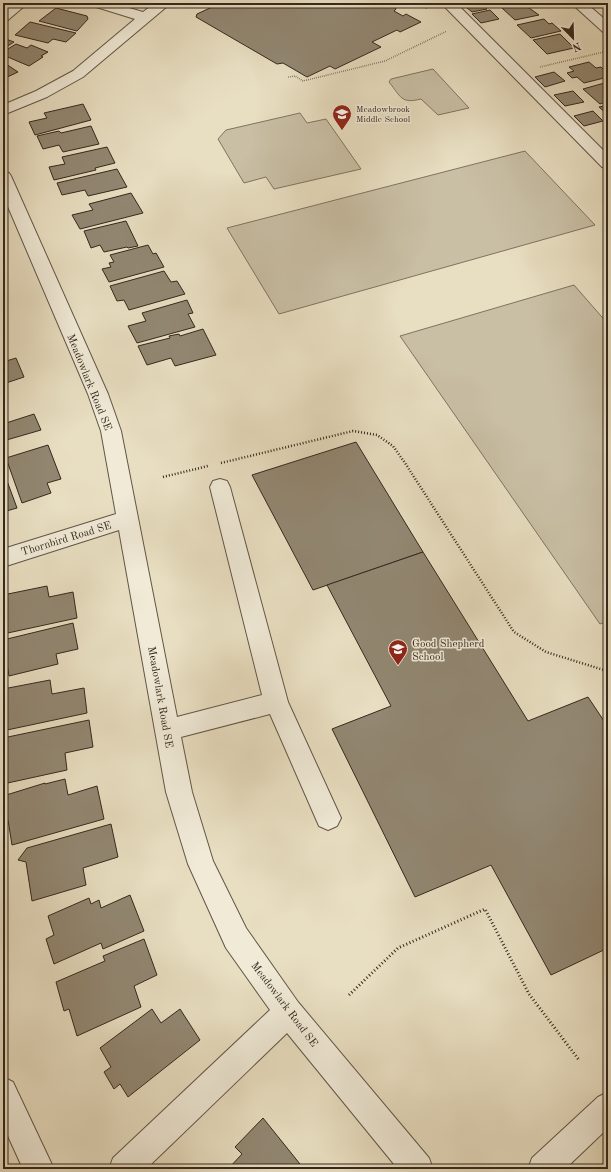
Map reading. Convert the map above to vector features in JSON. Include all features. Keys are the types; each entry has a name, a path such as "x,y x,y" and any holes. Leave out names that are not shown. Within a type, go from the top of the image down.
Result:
{"street":[{"path":"3,17 20,3"},
{"path":"98,3 144,17"},
{"path":"3,110 48,91 78,74 144,17 164,3"},
{"path":"448,3 608,164"},
{"path":"578,3 608,29"},
{"name":"Meadowlark Road SE","path":"3,176 98,394 111,431 179,792 201,864 236,938 288,1012 418,1169"},
{"path":"220,487 276,702 328,818"},
{"name":"Thornbird Road SE","path":"3,558 128,519"},
{"path":"167,730 276,702"},
{"path":"124,1169 288,1012"},
{"path":"3,1092 39,1169"},
{"path":"543,1169 608,1107"}],"path":[{"path":"288,77 295,76 303,81 385,61 449,30"},
{"path":"517,73 608,51"},
{"path":"216,464 353,431 377,436 393,446 406,463 514,632 546,652 608,671"},
{"path":"163,477 208,466"},
{"path":"349,995 398,948 485,909 529,994 579,1060"}],"shaded area":[{"path":"433,69 469,108 438,115 421,99 409,101 402,98 389,82 391,79"},
{"path":"300,113 307,123 326,119 361,169 274,189 266,177 244,183 218,139 226,130"},
{"path":"525,151 595,225 279,314 227,228"},
{"path":"574,285 608,324 608,621 600,624 400,336"}],"building":[{"path":"221,3 387,3 395,7 396,9 394,11 403,16 406,14 421,22 400,32 397,30 372,42 381,47 335,69 330,66 307,77 283,63 277,64 196,17 197,14"},
{"path":"461,3 481,3 487,9 472,12"},
{"path":"522,3 539,15 515,20 502,8"},
{"path":"56,8 87,16 88,19 77,31 39,21"},
{"path":"490,10 499,19 481,23 472,14"},
{"path":"544,19 549,24 552,23 561,31 531,38 517,25"},
{"path":"30,22 76,33 66,42 53,39 48,43 15,35"},
{"path":"560,34 574,48 547,54 533,40"},
{"path":"3,38 14,42 3,49"},
{"path":"16,44 27,48 31,45 48,52 29,66 3,55 3,52"},
{"path":"3,62 18,72 3,79"},
{"path":"589,62 596,68 601,67 608,74 608,77 584,83 577,77 572,78 567,73 574,71 569,67"},
{"path":"554,72 565,81 545,87 535,77"},
{"path":"608,82 608,101 600,104 583,89"},
{"path":"573,91 584,102 565,106 554,95"},
{"path":"83,104 91,120 35,135 29,122 47,118 44,113"},
{"path":"608,105 608,115 599,107"},
{"path":"593,111 603,121 584,126 574,116"},
{"path":"91,126 99,144 63,152 59,145 43,149 37,136 59,131 61,133"},
{"path":"107,147 115,163 95,168 96,170 54,180 49,167 65,164 62,157"},
{"path":"117,169 127,187 88,196 85,190 62,195 57,183"},
{"path":"131,193 143,213 80,229 72,215 93,210 89,204"},
{"path":"126,221 138,246 104,252 100,245 91,248 84,231"},
{"path":"148,245 153,254 156,253 164,267 109,282 102,269 111,267 109,263 114,262 110,255"},
{"path":"164,271 171,282 177,281 185,294 129,310 124,300 117,301 110,286"},
{"path":"187,300 193,313 188,314 195,327 137,343 128,326 146,321 142,313"},
{"path":"203,329 216,355 175,366 171,358 147,365 138,346 170,338 169,336 179,334 180,336"},
{"path":"16,358 24,377 3,384 3,362"},
{"path":"34,414 41,430 3,441 3,424"},
{"path":"356,442 423,552 313,590 252,475"},
{"path":"48,445 61,479 47,483 51,493 22,503 6,458"},
{"path":"3,470 17,508 3,512"},
{"path":"423,552 528,721 588,697 608,727 608,948 551,975 491,865 415,897 332,729 391,706 327,585"},
{"path":"47,586 49,597 73,592 77,618 3,634 3,595"},
{"path":"73,623 78,649 56,654 58,664 9,676 7,664 3,665 3,640"},
{"path":"50,680 52,694 84,688 87,713 7,730 5,711 3,710 3,689"},
{"path":"89,720 93,747 65,753 67,770 3,784 3,738"},
{"path":"65,779 68,795 97,786 104,819 12,845 8,820 3,821 3,796 45,783"},
{"path":"111,824 118,857 83,868 86,885 32,901 26,862 18,860 27,848"},
{"path":"130,895 144,931 103,949 101,943 54,964 46,939 54,935 48,916 89,898 91,904 99,900 101,908"},
{"path":"144,939 157,975 134,986 141,1007 77,1036 69,1009 64,1011 56,982 105,961 103,956"},
{"path":"152,1009 161,1023 180,1009 200,1040 128,1097 120,1084 114,1089 104,1072 111,1067 100,1048"},
{"path":"263,1118 304,1169 228,1169 242,1154 235,1147"}],"place":[{"name":"Meadowbrook Middle School","path":"342,131"},
{"name":"Good Shepherd School","path":"398,666"}]}
